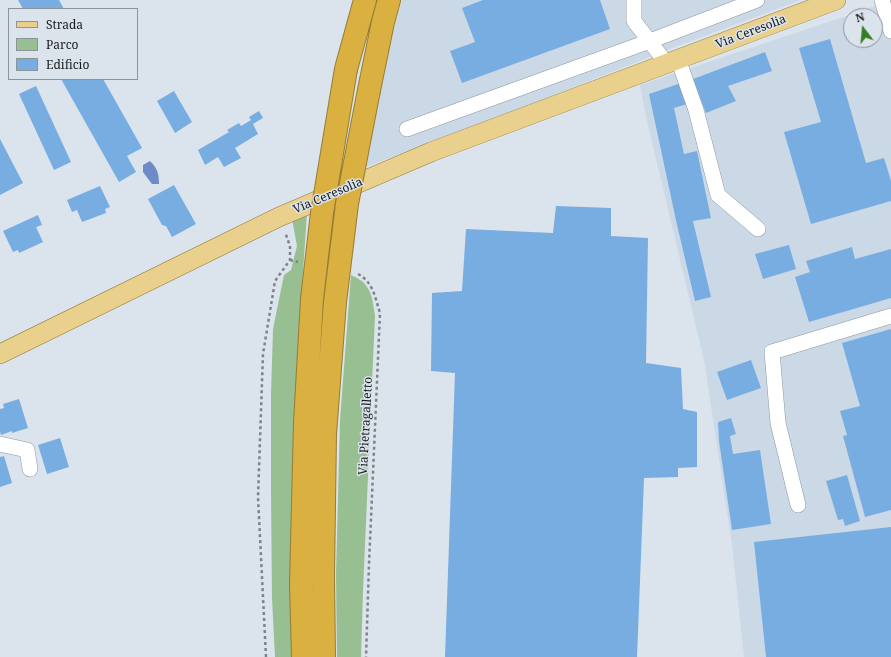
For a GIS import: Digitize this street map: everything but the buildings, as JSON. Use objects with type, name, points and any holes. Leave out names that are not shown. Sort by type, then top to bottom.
[{"type":"highway","points":[[303,657],[301,584],[305,423],[312,299],[322,213],[346,69],[365,0]]},
{"type":"highway","points":[[324,657],[323,576],[325,434],[335,302],[347,204],[383,22],[389,0]]},
{"type":"main road","name":"Via Ceresolia","points":[[0,354],[279,217],[431,152],[836,0]]},
{"type":"street","points":[[634,0],[634,20],[650,41],[672,62],[696,110],[718,195],[758,230]]},
{"type":"street","points":[[407,129],[650,41],[757,0]]},
{"type":"street","points":[[882,0],[891,31]]},
{"type":"street","points":[[798,505],[778,423],[772,352],[891,316]]},
{"type":"street","points":[[0,444],[27,450],[30,469]]},
{"type":"path","points":[[266,657],[258,497],[263,354],[275,281],[290,260],[290,246],[279,217]]},
{"type":"path","points":[[290,260],[304,263]]},
{"type":"path","name":"Via Pietragalletto","points":[[353,271],[365,278],[372,287],[380,313],[366,657]]},
{"type":"shaded area","points":[[402,0],[801,0],[675,47],[463,131],[365,167],[378,84]]},
{"type":"shaded area","points":[[891,1],[891,657],[744,657],[732,545],[704,360],[646,117],[640,85],[843,17],[843,48],[883,48],[883,8],[870,8]]},
{"type":"green space","points":[[307,213],[298,344],[296,657],[275,657],[272,598],[271,493],[273,329],[284,275],[291,270],[297,246],[292,219]]},
{"type":"green space","points":[[351,275],[362,281],[369,290],[372,297],[375,315],[361,657],[337,657],[336,574],[340,420]]},
{"type":"water","points":[[150,161],[157,171],[159,184],[152,184],[143,172],[143,165]]}]
